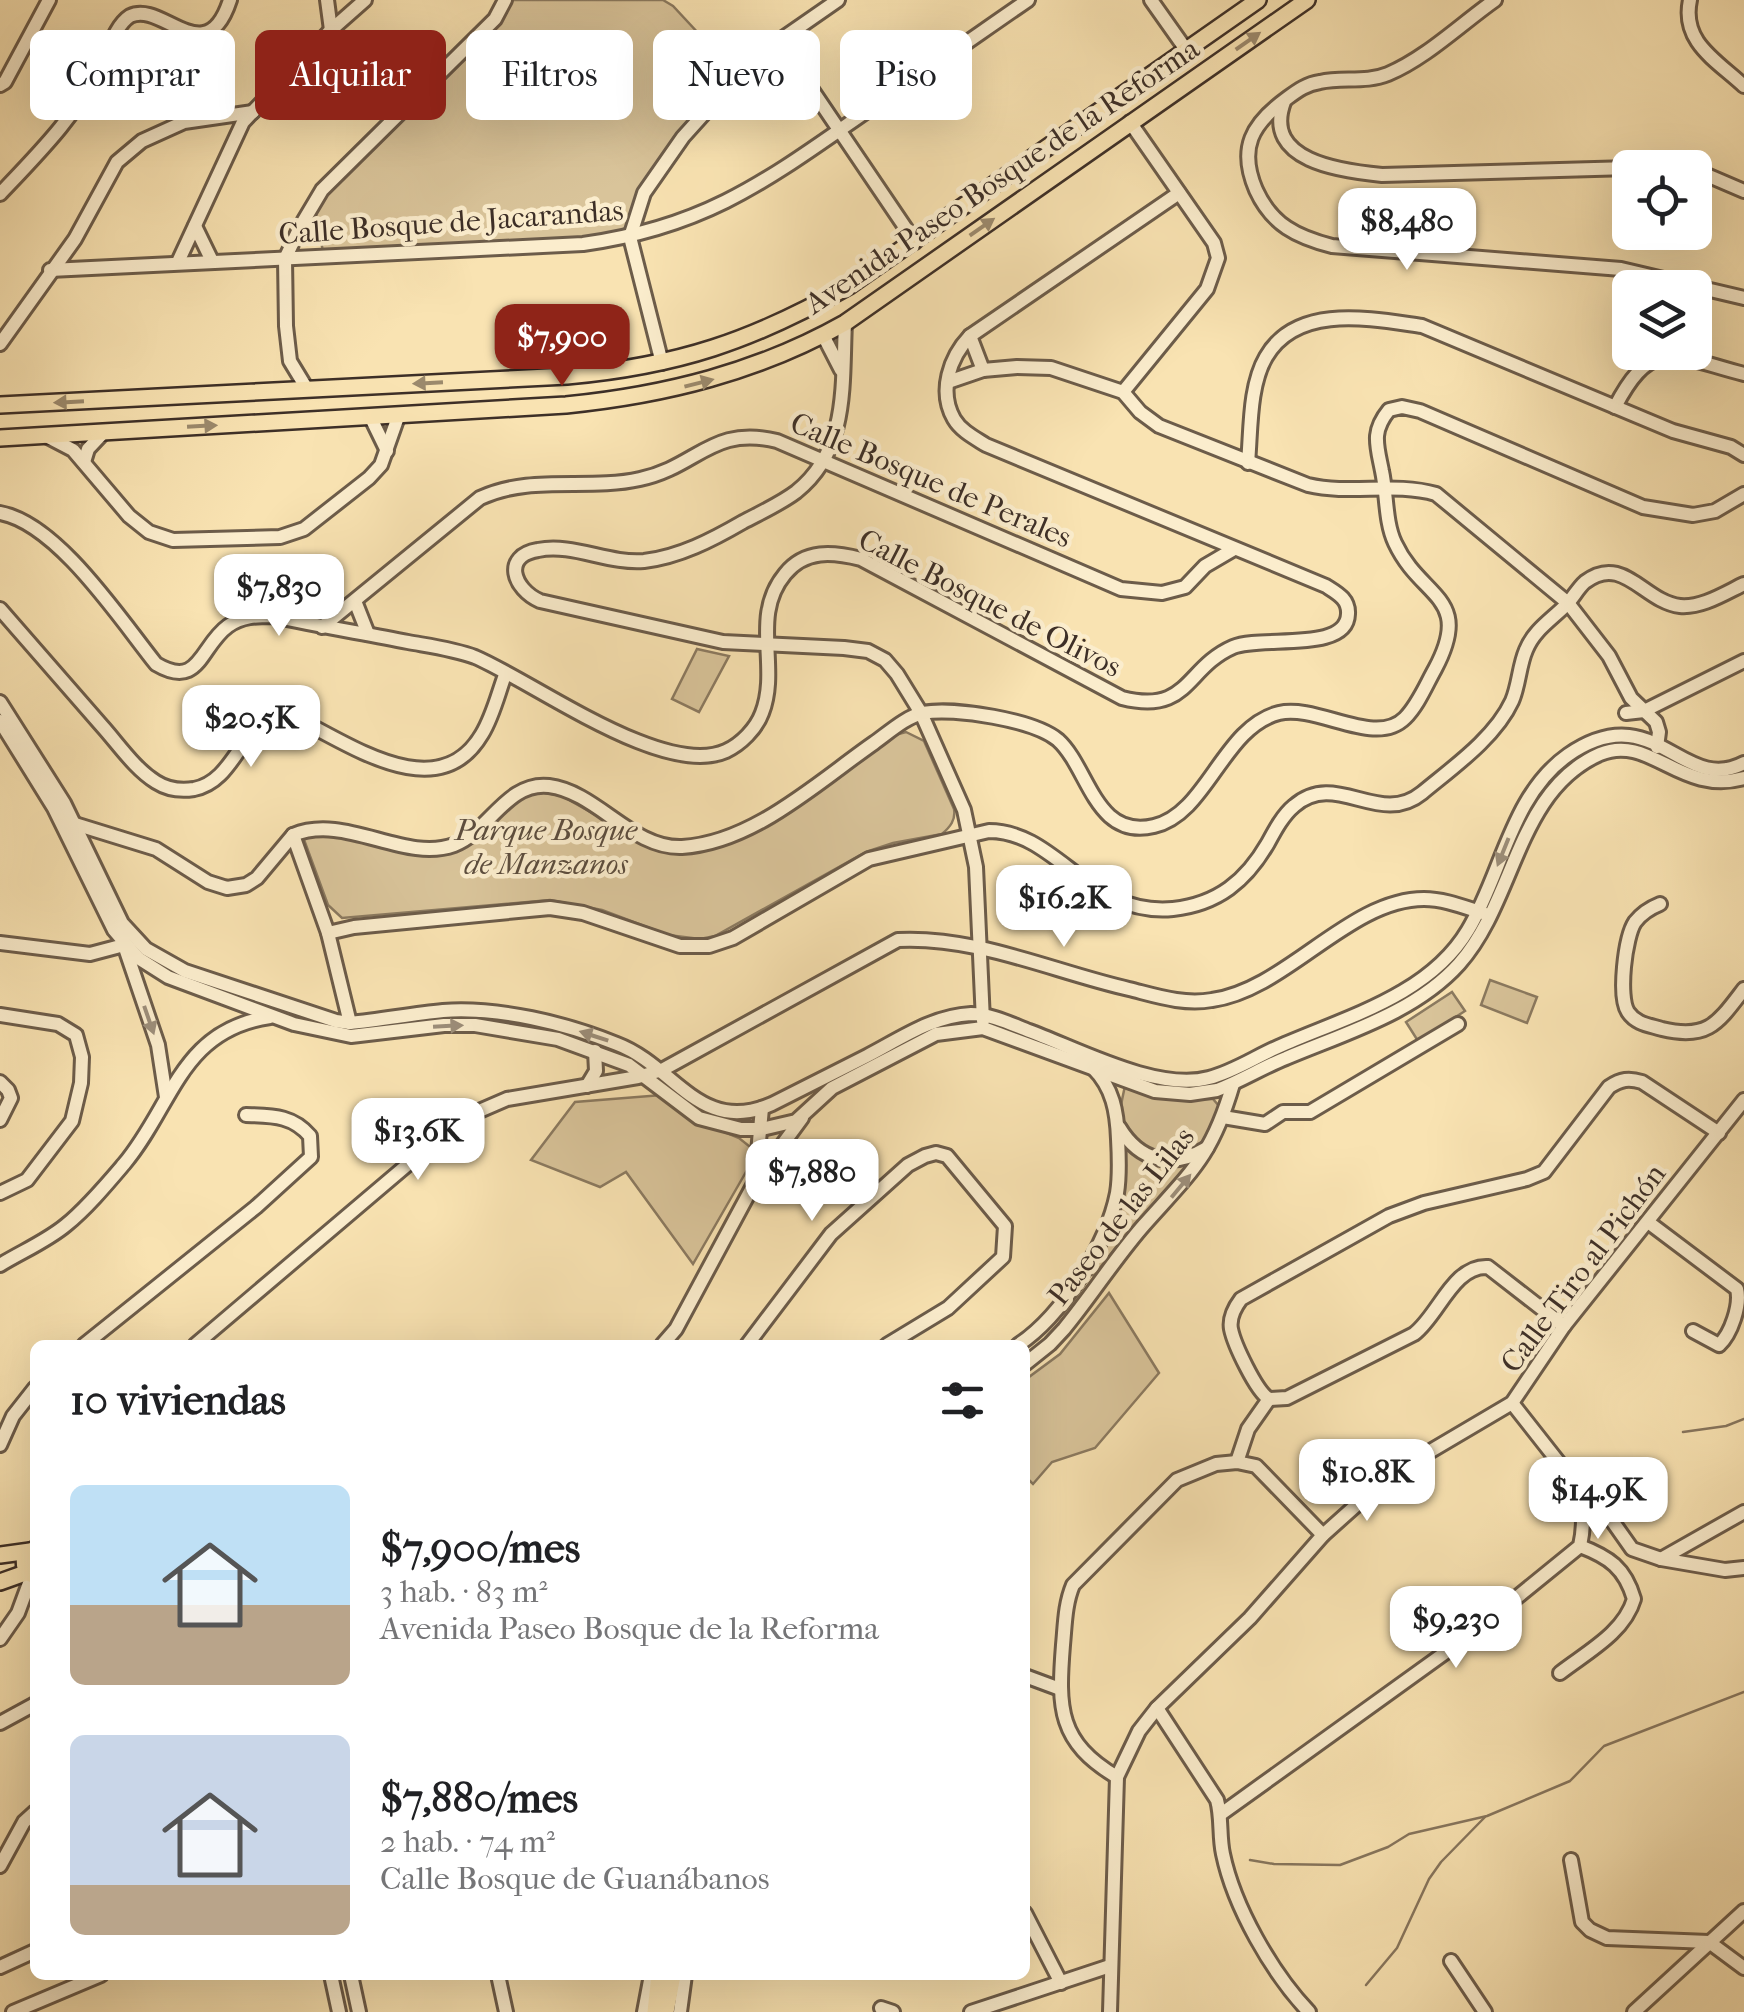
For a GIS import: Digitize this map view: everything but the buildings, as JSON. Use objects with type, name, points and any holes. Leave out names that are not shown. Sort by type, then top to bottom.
[{"type":"main road","name":"Avenida Paseo Bosque de la Reforma","points":[[1,404],[566,376],[662,363],[746,339],[796,316],[915,242],[1258,0]]},
{"type":"main road","name":"Avenida Paseo Bosque de la Reforma","points":[[0,438],[566,405],[644,396],[707,382],[845,322],[1307,0]]},
{"type":"main road","points":[[566,376],[558,390],[566,405]]},
{"type":"main road","points":[[532,377],[540,391],[534,406]]},
{"type":"main road","points":[[142,398],[135,404],[135,413],[149,429]]},
{"type":"main road","points":[[106,430],[112,416],[109,400]]},
{"type":"main road","points":[[0,1554],[30,1550]]},
{"type":"main road","points":[[0,1582],[30,1575]]},
{"type":"main road","points":[[655,2012],[658,1980]]},
{"type":"main road","points":[[666,2012],[682,1980]]},
{"type":"street","points":[[0,85],[49,0]]},
{"type":"street","points":[[0,194],[72,114],[91,86],[122,23],[134,14],[144,13],[198,33],[215,28],[230,0]]},
{"type":"street","points":[[327,0],[331,30]]},
{"type":"street","points":[[277,390],[290,361],[285,259],[322,190],[495,20],[505,0]]},
{"type":"street","points":[[795,30],[838,0]]},
{"type":"street","name":"Calle Bosque de Jacarandas","points":[[50,270],[583,244],[630,238],[696,217],[784,170],[1028,0]]},
{"type":"street","points":[[1151,0],[1187,51]]},
{"type":"street","points":[[1495,0],[1390,73],[1300,88],[1265,115],[1251,137],[1248,161],[1260,199],[1280,225],[1300,238],[1332,246],[1621,269],[1744,298]]},
{"type":"street","points":[[1690,0],[1688,29],[1695,41],[1744,86]]},
{"type":"street","points":[[331,30],[358,1]]},
{"type":"street","points":[[1285,100],[1279,123],[1288,144],[1309,158],[1345,171],[1382,175],[1612,169]]},
{"type":"street","points":[[820,104],[915,242]]},
{"type":"street","points":[[235,115],[253,112]]},
{"type":"street","points":[[178,262],[236,137],[253,112]]},
{"type":"street","points":[[0,344],[74,240],[118,162],[142,141],[184,122],[198,120]]},
{"type":"street","points":[[222,120],[236,137]]},
{"type":"street","points":[[662,363],[630,238],[644,193],[661,165],[700,120]]},
{"type":"street","points":[[1124,392],[1207,289],[1218,258],[1214,243],[1130,122]]},
{"type":"street","points":[[1251,137],[1270,132],[1273,136]]},
{"type":"street","points":[[1712,177],[1744,191]]},
{"type":"street","points":[[1179,192],[970,336],[956,350],[948,382],[984,370],[1017,366],[1052,368],[1124,392],[1140,412],[1159,426],[1248,463],[1331,490],[1416,488],[1449,502],[1568,602],[1600,644],[1631,698],[1656,722]]},
{"type":"street","points":[[195,226],[212,261]]},
{"type":"street","points":[[74,240],[83,268]]},
{"type":"street","points":[[1248,463],[1254,405],[1266,358],[1280,340],[1299,326],[1325,320],[1381,320],[1422,326],[1673,431],[1731,447],[1744,455]]},
{"type":"street","points":[[845,322],[838,428],[824,460],[794,494],[676,555],[642,561],[560,549],[525,553],[516,566],[516,581],[525,595],[540,601],[723,642],[868,651],[884,660],[921,713],[964,810],[976,866],[983,1022]]},
{"type":"street","points":[[822,335],[842,372]]},
{"type":"street","points":[[970,336],[984,370]]},
{"type":"street","points":[[1616,407],[1634,375],[1656,357],[1672,356],[1744,374]]},
{"type":"street","points":[[290,361],[307,389]]},
{"type":"street","name":"Calle Bosque de Olivos","points":[[0,512],[33,525],[52,538],[156,664],[170,672],[183,673],[196,666],[216,635],[231,623],[250,616],[273,616],[456,651],[670,754],[700,756],[724,752],[745,738],[762,715],[766,696],[766,610],[775,585],[792,566],[814,554],[836,553],[861,559],[1122,698],[1143,703],[1176,696],[1220,654],[1237,645],[1324,638],[1340,633],[1348,622],[1349,608],[1341,595],[1326,586],[986,445],[954,419],[948,382]]},
{"type":"street","points":[[75,824],[156,849],[208,882],[227,888],[240,887],[257,878],[294,835],[323,828],[420,847],[447,846],[465,839],[520,792],[541,786],[564,791],[662,844],[704,844],[755,826],[921,713],[1004,719],[1050,734],[1073,758],[1095,800],[1108,815],[1128,826],[1150,828],[1182,810],[1257,723],[1277,714],[1298,712],[1378,730],[1394,726],[1416,703],[1447,646],[1449,615],[1393,540],[1376,441],[1378,423],[1388,410],[1402,407],[1444,420],[1643,507],[1693,515],[1715,510],[1744,494]]},
{"type":"street","points":[[45,436],[60,442],[84,462],[130,516],[150,532],[172,540],[280,537],[304,530],[369,478],[380,465],[399,414]]},
{"type":"street","points":[[370,416],[386,450]]},
{"type":"street","points":[[84,462],[88,449],[106,430]]},
{"type":"street","name":"Calle Bosque de Perales","points":[[322,627],[470,506],[500,489],[526,484],[637,480],[670,470],[716,442],[733,437],[777,441],[1121,588],[1162,593],[1184,587],[1205,566],[1234,549]]},
{"type":"street","points":[[1205,566],[1206,537]]},
{"type":"street","points":[[328,933],[354,927],[550,908],[599,918],[666,943],[709,946],[732,938],[869,859],[970,834],[1006,830],[1021,836],[1102,894],[1122,903],[1146,909],[1173,909],[1207,902],[1234,888],[1255,865],[1291,808],[1308,796],[1328,792],[1379,805],[1400,806],[1418,797],[1480,743],[1512,701],[1526,650],[1536,632],[1582,584],[1598,574],[1615,572],[1629,577],[1658,598],[1684,607],[1701,604],[1744,584]]},
{"type":"street","points":[[355,600],[368,634]]},
{"type":"street","points":[[0,609],[130,757],[151,778],[172,788],[196,788],[216,778],[252,730],[278,716],[294,717],[402,768],[423,770],[443,766],[476,742],[487,725],[505,675]]},
{"type":"street","points":[[1626,712],[1644,711],[1744,661]]},
{"type":"street","points":[[1621,750],[1618,734],[1626,712],[1622,682]]},
{"type":"street","points":[[1650,756],[1658,743],[1656,722],[1672,698]]},
{"type":"street","points":[[0,702],[32,748],[75,824],[122,924],[169,970],[350,1023],[443,1011],[562,1026],[636,1052],[690,1096],[714,1109],[734,1112],[767,1106],[931,1022],[983,1022],[1123,1073],[1155,1091],[1202,1093],[1233,1084],[1373,1022],[1458,965],[1493,915],[1530,826],[1552,791],[1576,766],[1605,752],[1621,750],[1650,756],[1700,780],[1744,778]]},
{"type":"street","points":[[0,721],[54,808],[124,945],[158,1045],[166,1097]]},
{"type":"street","points":[[666,1340],[754,1182],[803,1116],[827,1091],[936,1034],[983,1022],[1091,1066],[1123,1073],[1179,1081],[1221,1074],[1388,1000],[1449,956],[1478,911],[1517,820],[1541,782],[1568,755],[1618,734],[1658,743],[1679,758],[1703,767],[1729,768],[1744,763]]},
{"type":"street","points":[[294,835],[328,933],[350,1023]]},
{"type":"street","points":[[201,1340],[470,1115],[507,1099],[662,1070],[898,940],[922,938],[979,948],[1187,1003],[1238,994],[1362,918],[1403,902],[1442,900],[1493,915]]},
{"type":"street","points":[[1660,904],[1648,909],[1630,931],[1623,988],[1623,1003],[1629,1014],[1640,1023],[1695,1033],[1721,1019],[1744,989]]},
{"type":"street","points":[[0,944],[90,954],[124,945],[169,970],[274,1017],[352,1036],[444,1025],[558,1039],[619,1060],[645,1076],[681,1108],[730,1128],[762,1129],[803,1116]]},
{"type":"street","points":[[0,1015],[58,1024],[76,1035],[82,1058],[81,1084],[72,1121],[28,1180],[0,1193]]},
{"type":"street","points":[[0,1265],[66,1226],[149,1133],[183,1068],[208,1044],[236,1028],[274,1017]]},
{"type":"street","points":[[1223,1117],[1266,1124],[1282,1112],[1310,1112],[1458,1024]]},
{"type":"street","points":[[586,1086],[596,1071],[596,1051]]},
{"type":"street","name":"Paseo de las Lilas","points":[[1091,1066],[1108,1088],[1116,1118]]},
{"type":"street","name":"Paseo de las Lilas","points":[[1024,1340],[1065,1299],[1102,1234],[1118,1190],[1116,1118],[1123,1073]]},
{"type":"street","points":[[1269,1400],[1259,1391],[1231,1330],[1232,1316],[1241,1298],[1389,1216],[1544,1172],[1609,1087],[1619,1080],[1631,1078],[1642,1082],[1720,1132]]},
{"type":"street","points":[[0,1082],[11,1098],[0,1120]]},
{"type":"street","name":"Paseo de las Lilas","points":[[1030,1360],[1057,1337],[1144,1225],[1180,1190],[1212,1146],[1233,1084]]},
{"type":"street","name":"Calle Tiro al Pichón","points":[[1110,2012],[1117,1777],[1139,1730],[1250,1618],[1324,1535],[1402,1465],[1512,1403],[1564,1326],[1744,1100]]},
{"type":"street","points":[[767,1106],[781,1125],[776,1154]]},
{"type":"street","points":[[754,1182],[767,1106]]},
{"type":"street","points":[[90,1340],[256,1206],[310,1157],[310,1136],[299,1124],[287,1118],[246,1115]]},
{"type":"street","points":[[1116,1118],[1134,1148],[1158,1160],[1183,1159],[1212,1146]]},
{"type":"street","points":[[751,1340],[831,1234],[908,1166],[936,1153],[947,1156],[1005,1226],[1003,1256],[948,1308],[895,1340]]},
{"type":"street","points":[[1648,1222],[1737,1289],[1739,1300],[1724,1340],[1718,1345],[1693,1332]]},
{"type":"street","points":[[1236,1462],[1253,1420],[1269,1400],[1288,1398],[1414,1334],[1426,1325],[1465,1272],[1476,1266],[1488,1267],[1564,1326]]},
{"type":"street","points":[[0,1445],[30,1395]]},
{"type":"street","points":[[1221,1814],[1478,1629],[1580,1546],[1584,1504],[1571,1478],[1512,1403]]},
{"type":"street","points":[[1117,1777],[1092,1762],[1062,1720],[1060,1688],[1067,1599],[1073,1584],[1177,1480],[1206,1466],[1236,1462],[1256,1466],[1324,1535]]},
{"type":"street","points":[[1571,1478],[1596,1498],[1632,1549],[1725,1570],[1744,1568]]},
{"type":"street","points":[[1661,1558],[1744,1512]]},
{"type":"street","points":[[1560,1672],[1620,1626],[1634,1599],[1621,1568],[1604,1555],[1580,1546]]},
{"type":"street","points":[[0,1638],[18,1612],[30,1578]]},
{"type":"street","points":[[1030,1678],[1060,1688]]},
{"type":"street","points":[[0,1723],[30,1707]]},
{"type":"street","points":[[1157,1708],[1218,1800],[1222,1851],[1232,1888],[1277,1973],[1309,2012]]},
{"type":"street","points":[[0,1866],[30,1817]]},
{"type":"street","points":[[1571,1860],[1582,1922],[1590,1930],[1608,1938],[1710,1942],[1744,1968]]},
{"type":"street","points":[[1634,2012],[1744,1911]]},
{"type":"street","points":[[1030,1923],[1061,1983]]},
{"type":"street","points":[[0,1967],[30,1953]]},
{"type":"street","points":[[1451,1961],[1485,2012]]},
{"type":"street","points":[[971,2012],[1110,1966]]},
{"type":"street","points":[[13,2012],[90,1980]]},
{"type":"street","points":[[333,1980],[338,2006]]},
{"type":"street","points":[[352,1980],[357,2006]]},
{"type":"street","points":[[499,1980],[506,2012]]},
{"type":"street","points":[[644,2012],[650,1980]]},
{"type":"street","points":[[680,2012],[684,1980]]},
{"type":"street","points":[[338,2006],[347,1994],[357,2006]]},
{"type":"green space","points":[[504,0],[663,0],[695,30],[653,30],[653,120],[701,120],[659,169],[630,237],[324,257],[314,204],[397,120],[446,120],[446,70],[466,49],[466,120],[633,120],[633,30],[485,30],[495,20]]},
{"type":"green space","points":[[697,649],[729,656],[699,712],[672,699]]},
{"type":"green space","name":"Parque Bosque de Manzanos","points":[[906,732],[924,741],[954,809],[950,826],[942,834],[866,852],[715,936],[700,939],[668,935],[602,910],[550,900],[342,918],[328,905],[303,837],[323,834],[419,852],[468,844],[523,796],[541,792],[562,796],[652,847],[705,849],[757,831],[895,735]]},
{"type":"green space","points":[[1490,980],[1537,997],[1527,1023],[1481,1005]]},
{"type":"green space","points":[[1452,992],[1465,1011],[1418,1041],[1406,1022]]},
{"type":"green space","points":[[1125,1085],[1178,1099],[1213,1099],[1219,1106],[1208,1140],[1170,1153],[1143,1145],[1124,1125],[1121,1106]]},
{"type":"green space","points":[[662,1095],[688,1117],[739,1138],[754,1150],[754,1158],[693,1264],[626,1172],[600,1187],[531,1160],[575,1102]]},
{"type":"green space","points":[[1124,1147],[1150,1162],[1190,1162],[1094,1276],[1088,1272],[1107,1236]]},
{"type":"green space","points":[[1109,1293],[1159,1373],[1095,1448],[1052,1462],[1033,1484],[1030,1376],[1060,1354]]},
{"type":"waterway","points":[[1683,1432],[1726,1426],[1744,1419]]},
{"type":"waterway","points":[[1250,1860],[1340,1865],[1388,1847],[1409,1834],[1487,1816],[1570,1781],[1604,1746],[1744,1692]]},
{"type":"waterway","points":[[1366,1985],[1397,1948],[1441,1862],[1485,1817]]}]
